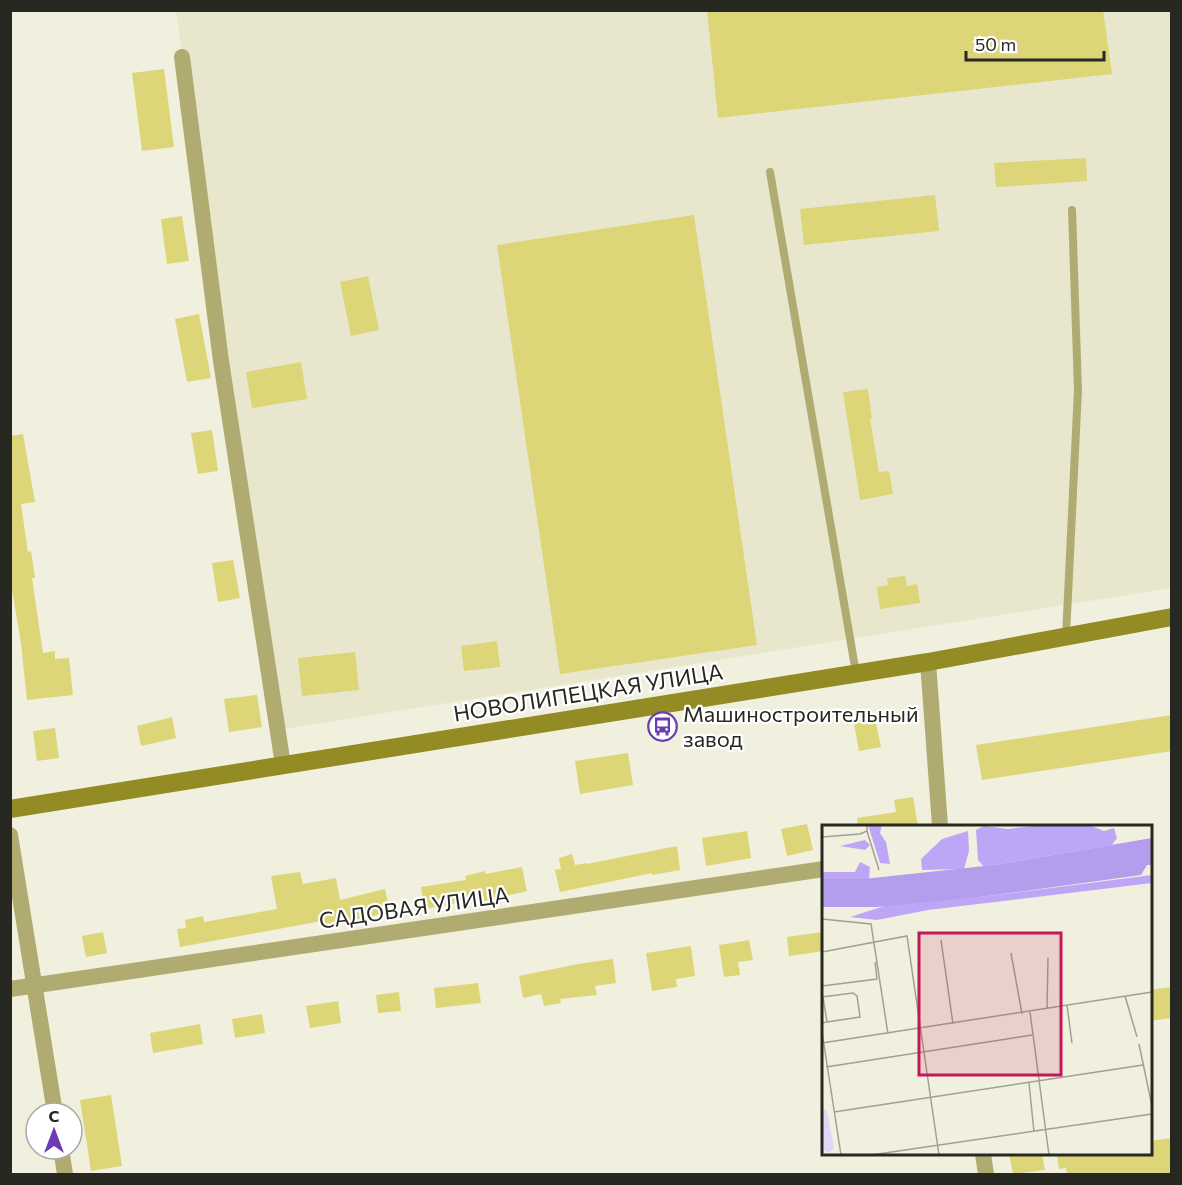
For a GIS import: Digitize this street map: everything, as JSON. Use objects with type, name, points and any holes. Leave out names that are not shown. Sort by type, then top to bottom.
[{"type":"street","points":[[182,57],[221,361],[283,765]]},
{"type":"street","name":"НОВОЛИПЕЦКАЯ УЛИЦА","points":[[10,810],[928,662],[1172,617]]},
{"type":"street","points":[[928,662],[940,825]]},
{"type":"street","points":[[10,835],[53,1101]]},
{"type":"street","name":"САДОВАЯ УЛИЦА","points":[[10,989],[822,869]]},
{"type":"street","points":[[983,1155],[986,1174]]},
{"type":"lane","points":[[770,172],[856,673]]},
{"type":"lane","points":[[1066,636],[1078,390],[1072,210]]},
{"type":"shaded area","points":[[176,11],[1171,11],[1171,588],[278,730]]},
{"type":"building","points":[[707,10],[1103,10],[1112,74],[718,118]]},
{"type":"building","points":[[164,69],[174,147],[142,151],[132,73]]},
{"type":"building","points":[[1086,158],[1087,181],[996,187],[994,163]]},
{"type":"building","points":[[935,195],[939,231],[804,245],[800,209]]},
{"type":"building","points":[[694,215],[757,645],[560,674],[497,245]]},
{"type":"building","points":[[182,216],[189,261],[167,264],[161,219]]},
{"type":"building","points":[[368,276],[379,330],[351,336],[340,282]]},
{"type":"building","points":[[199,314],[211,378],[187,382],[175,319]]},
{"type":"building","points":[[301,362],[307,399],[252,408],[246,372]]},
{"type":"building","points":[[868,389],[872,419],[870,419],[879,472],[889,471],[893,494],[860,500],[843,392]]},
{"type":"building","points":[[212,430],[218,471],[198,474],[191,433]]},
{"type":"building","points":[[23,434],[35,502],[21,504],[28,552],[31,551],[35,578],[32,578],[43,653],[55,651],[55,659],[69,658],[73,695],[27,700],[21,643],[10,578],[10,436]]},
{"type":"building","points":[[233,560],[240,598],[218,602],[212,563]]},
{"type":"building","points":[[905,576],[907,586],[917,584],[920,603],[880,609],[877,587],[888,585],[887,578]]},
{"type":"building","points":[[497,641],[500,667],[464,671],[461,646]]},
{"type":"building","points":[[355,652],[359,690],[302,696],[298,658]]},
{"type":"building","points":[[257,695],[262,727],[229,732],[224,699]]},
{"type":"building","points":[[1172,715],[1172,751],[982,780],[976,745]]},
{"type":"building","points":[[172,717],[176,738],[141,746],[137,726]]},
{"type":"building","points":[[875,719],[881,747],[859,751],[854,724]]},
{"type":"building","points":[[55,728],[59,758],[37,761],[33,731]]},
{"type":"building","points":[[628,753],[633,785],[580,794],[575,761]]},
{"type":"building","points":[[913,797],[918,825],[858,825],[857,818],[896,812],[894,800]]},
{"type":"building","points":[[807,824],[813,850],[787,856],[781,829]]},
{"type":"building","points":[[747,831],[751,858],[706,866],[702,838]]},
{"type":"building","points":[[677,846],[680,870],[652,875],[652,873],[560,892],[555,870],[561,869],[559,858],[572,854],[575,865],[587,864]]},
{"type":"building","points":[[522,867],[527,891],[471,904],[470,901],[424,909],[421,887],[466,880],[465,876],[485,871],[485,874]]},
{"type":"building","points":[[300,872],[303,884],[336,878],[340,900],[385,889],[390,912],[322,927],[322,921],[180,947],[177,929],[186,928],[185,920],[203,916],[204,922],[277,909],[271,876]]},
{"type":"building","points":[[103,932],[107,953],[86,957],[82,936]]},
{"type":"building","points":[[822,932],[822,951],[789,956],[787,937]]},
{"type":"building","points":[[749,940],[753,960],[738,962],[740,975],[724,977],[719,945]]},
{"type":"building","points":[[691,946],[695,976],[676,979],[677,987],[652,991],[646,953]]},
{"type":"building","points":[[613,959],[616,983],[595,986],[597,995],[560,999],[561,1003],[544,1006],[541,994],[523,998],[519,976]]},
{"type":"building","points":[[478,983],[481,1003],[436,1008],[434,988]]},
{"type":"building","points":[[1172,987],[1172,1018],[1152,1021],[1152,990]]},
{"type":"building","points":[[399,992],[401,1011],[378,1013],[376,995]]},
{"type":"building","points":[[338,1001],[341,1023],[310,1028],[306,1006]]},
{"type":"building","points":[[262,1014],[265,1033],[235,1038],[232,1019]]},
{"type":"building","points":[[200,1024],[203,1044],[153,1053],[150,1033]]},
{"type":"building","points":[[111,1095],[122,1166],[91,1171],[84,1126],[84,1101],[80,1100]]},
{"type":"building","points":[[1172,1138],[1172,1174],[1067,1174],[1066,1168],[1059,1169],[1057,1155],[1152,1155],[1152,1141]]},
{"type":"building","points":[[1009,1155],[1042,1155],[1045,1170],[1013,1174]]},
{"type":"place","name":"Машиностроительный завод","points":[[662,726]]}]
